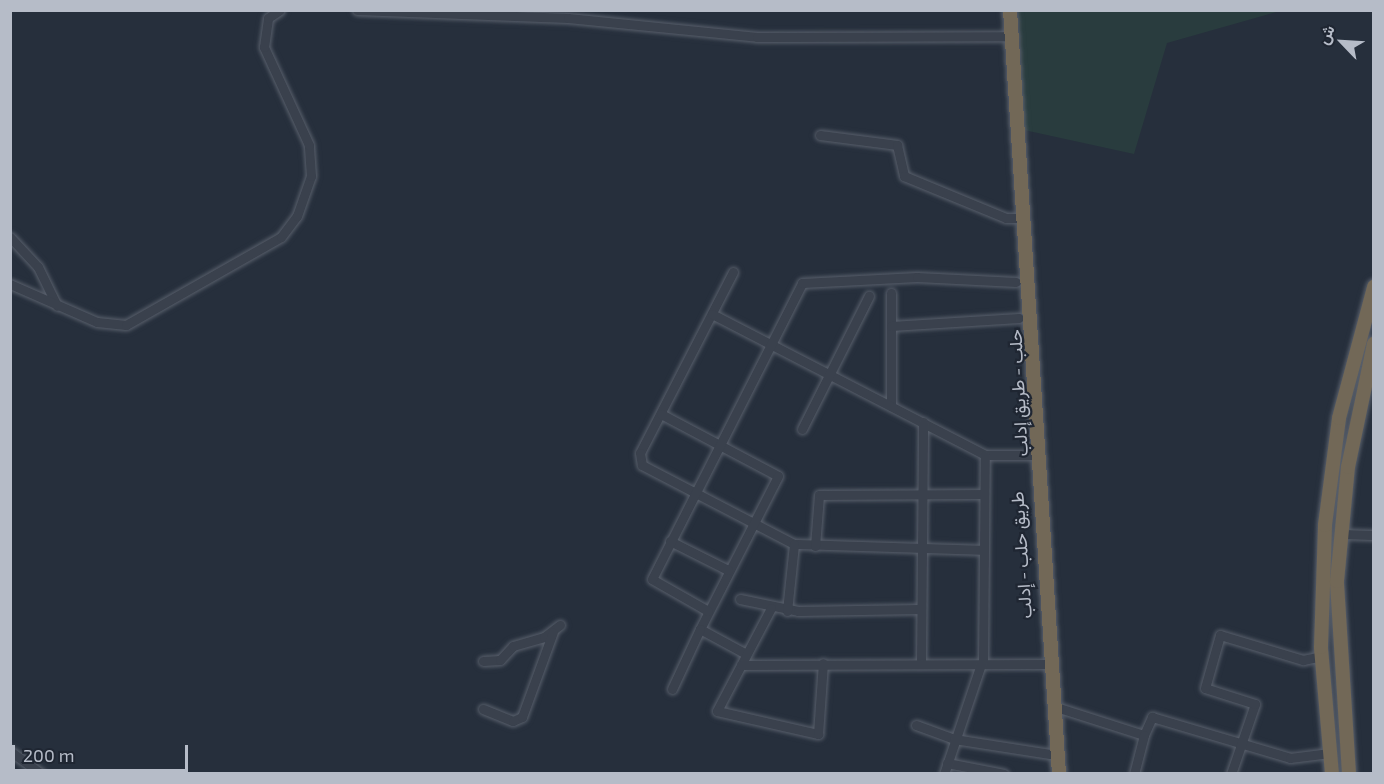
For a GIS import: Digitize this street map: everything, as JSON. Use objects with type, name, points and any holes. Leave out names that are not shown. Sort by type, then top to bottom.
[{"type":"highway","name":"طريق حلب - إدلب","points":[[1003,10],[1008,36],[1036,455],[1051,774]]},
{"type":"highway","points":[[1008,36],[1010,10]]},
{"type":"highway","points":[[1332,774],[1322,656],[1332,465],[1374,288]]},
{"type":"highway","points":[[1349,774],[1337,645],[1340,534],[1355,417],[1374,344]]},
{"type":"highway","name":"حلب - طريق إدلب","points":[[1036,455],[1056,707],[1059,774]]},
{"type":"street","points":[[10,284],[58,308],[97,322],[126,325],[281,237],[297,216],[311,176],[309,145],[264,47],[268,18],[280,10]]},
{"type":"street","points":[[357,10],[568,18],[757,37],[1008,36]]},
{"type":"street","points":[[819,135],[897,145],[904,176],[1020,218]]},
{"type":"street","points":[[10,237],[38,267],[58,308]]},
{"type":"street","points":[[733,272],[639,460],[694,494],[794,544],[983,550]]},
{"type":"street","points":[[708,610],[652,579],[797,289],[809,280],[1016,282]]},
{"type":"street","points":[[891,293],[891,406]]},
{"type":"street","points":[[802,429],[869,296]]},
{"type":"street","points":[[712,314],[771,342],[985,455],[1036,455]]},
{"type":"street","points":[[891,326],[1019,318]]},
{"type":"street","points":[[661,414],[778,476],[708,610],[672,689]]},
{"type":"street","points":[[921,664],[923,422]]},
{"type":"street","points":[[944,774],[954,738],[982,664],[985,455]]},
{"type":"street","points":[[815,546],[819,495],[983,494]]},
{"type":"street","points":[[1340,534],[1374,535]]},
{"type":"street","points":[[670,541],[728,570]]},
{"type":"street","points":[[787,610],[794,544]]},
{"type":"street","points":[[740,599],[787,610],[921,609]]},
{"type":"street","points":[[771,608],[717,711],[818,734],[823,663]]},
{"type":"street","points":[[483,661],[500,660],[513,646],[557,629],[522,717],[513,721],[483,709]]},
{"type":"street","points":[[700,629],[746,654]]},
{"type":"street","points":[[1231,774],[1255,704],[1205,687],[1220,635],[1303,660],[1322,656]]},
{"type":"street","points":[[741,665],[1046,664]]},
{"type":"street","points":[[1056,707],[1144,735]]},
{"type":"street","points":[[1134,774],[1144,735],[1152,717],[1290,758],[1330,753]]},
{"type":"street","points":[[916,725],[954,738],[1050,754]]},
{"type":"street","points":[[10,751],[42,774]]},
{"type":"street","points":[[947,763],[1004,774]]},
{"type":"shaded area","points":[[1018,11],[1280,11],[1167,43],[1134,154],[1024,130]]}]
